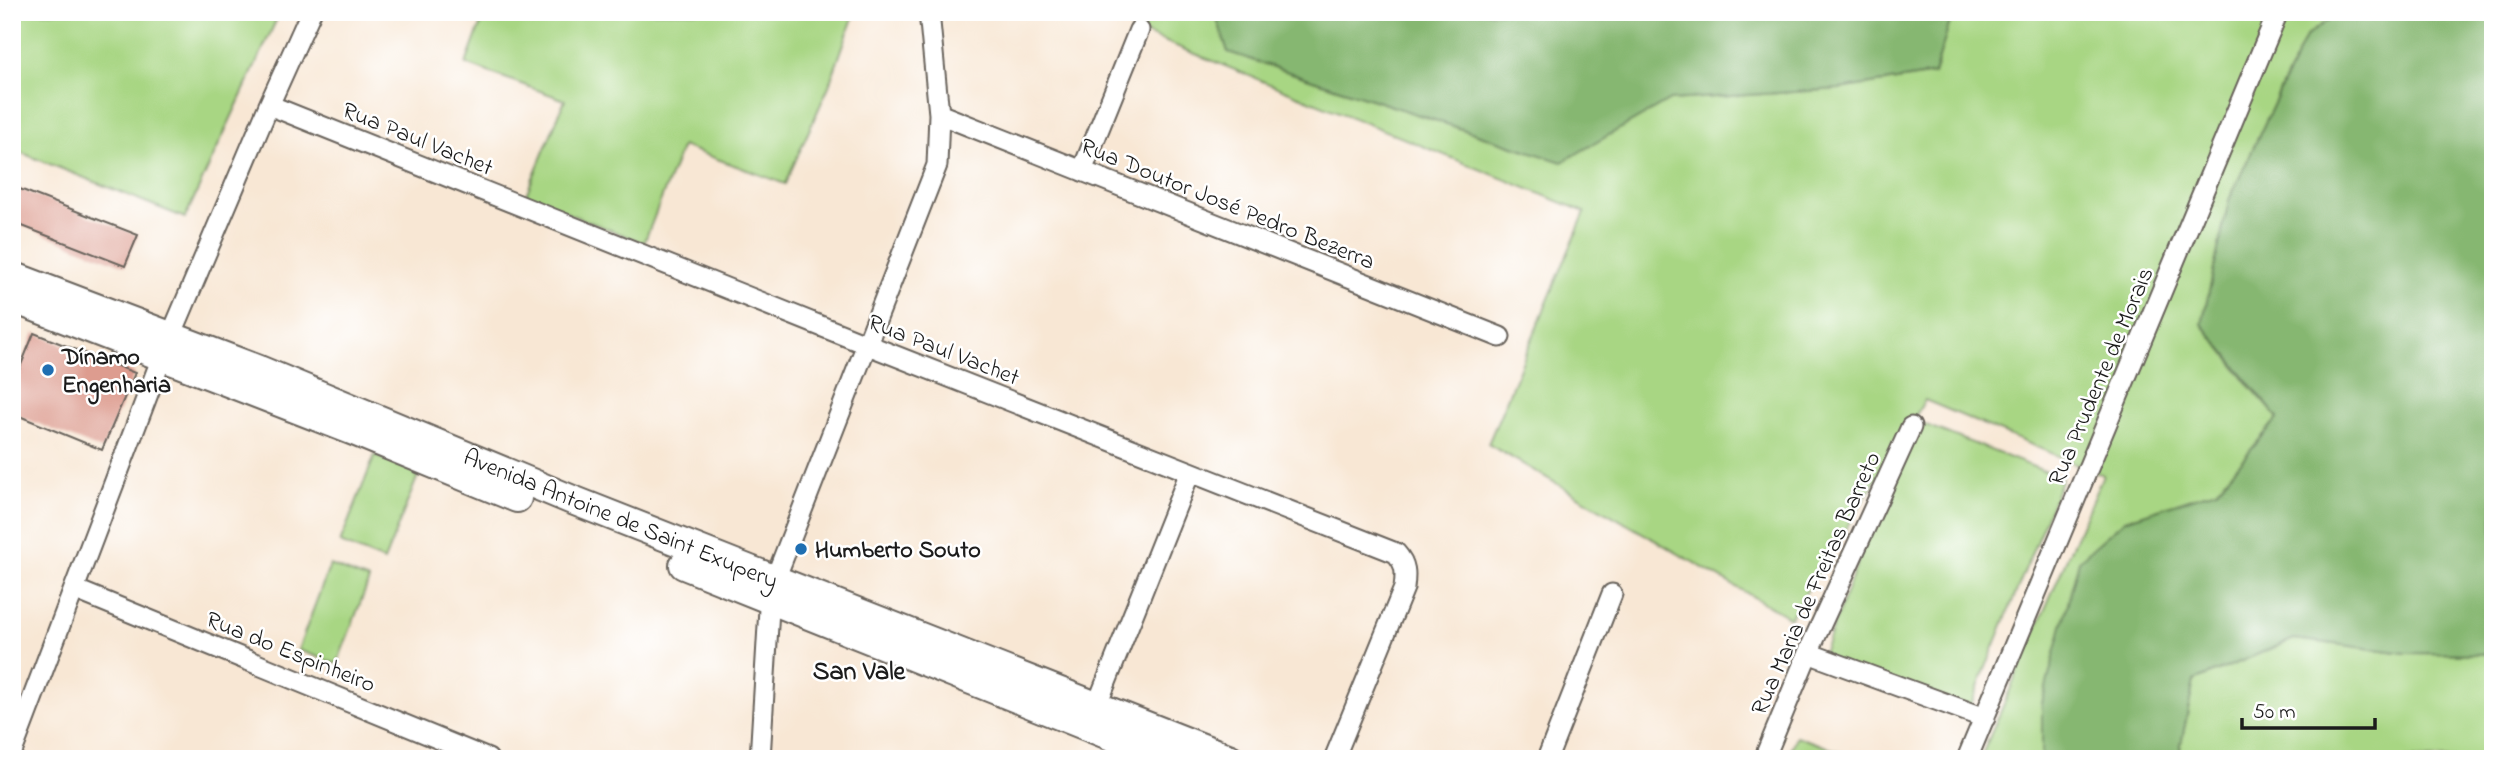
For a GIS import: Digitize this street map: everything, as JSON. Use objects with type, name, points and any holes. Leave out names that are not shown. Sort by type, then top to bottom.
[{"type":"street","points":[[12,752],[166,347],[311,12]]},
{"type":"street","points":[[760,759],[771,590],[937,165],[939,114],[929,12]]},
{"type":"street","name":"Rua Prudente de Morais","points":[[1967,759],[2278,12]]},
{"type":"street","points":[[1082,171],[1139,30]]},
{"type":"street","name":"Rua Paul Vachet","points":[[269,105],[1396,553],[1403,561],[1406,574],[1404,588],[1334,759]]},
{"type":"street","name":"Rua Doutor José Pedro Bezerra","points":[[939,114],[1500,337]]},
{"type":"street","name":"Avenida Antoine de Saint Exupery","points":[[12,276],[166,347],[771,590],[1169,759]]},
{"type":"street","name":"Avenida Antoine de Saint Exupery","points":[[12,298],[166,347]]},
{"type":"street","name":"Rua Maria de Freitas Barreto","points":[[1764,759],[1808,653],[1912,427]]},
{"type":"street","points":[[1097,705],[1190,472]]},
{"type":"street","name":"Rua do Espinheiro","points":[[74,589],[488,759]]},
{"type":"street","name":"Avenida Antoine de Saint Exupery","points":[[771,590],[1097,705],[1230,759]]},
{"type":"street","points":[[1547,759],[1612,594]]},
{"type":"street","points":[[1808,653],[1984,718]]},
{"type":"path","points":[[12,43],[17,29]]},
{"type":"green space","points":[[12,12],[280,12],[185,218],[12,149]]},
{"type":"green space","points":[[485,12],[855,12],[829,86],[785,184],[682,146],[644,243],[525,197],[565,100],[466,64]]},
{"type":"green space","points":[[1092,12],[1215,12],[1228,52],[1562,162],[1670,100],[1840,89],[1934,74],[1953,12],[2339,12],[2305,37],[2229,200],[2202,324],[2278,418],[2217,490],[2125,520],[2042,703],[2042,759],[1980,759],[2103,475],[1925,400],[1913,420],[2062,478],[1968,712],[1821,658],[1912,422],[1790,618],[1488,444],[1585,212]]},
{"type":"green space","points":[[1215,12],[1953,12],[1934,74],[1840,89],[1670,100],[1562,162],[1228,52]]},
{"type":"green space","points":[[2339,12],[2493,12],[2493,654],[2406,653],[2294,639],[2194,681],[2178,759],[2042,759],[2042,703],[2079,560],[2125,520],[2217,490],[2278,418],[2202,324],[2229,200],[2305,37]]},
{"type":"green space","points":[[375,455],[419,473],[384,561],[340,543]]},
{"type":"green space","points":[[330,565],[369,580],[337,664],[298,650]]},
{"type":"green space","points":[[2294,639],[2405,653],[2493,654],[2493,759],[2178,759],[2194,681]]},
{"type":"green space","points":[[1796,736],[1860,759],[1787,759]]},
{"type":"building","points":[[12,186],[138,235],[125,266],[12,222]]},
{"type":"building","points":[[34,333],[135,373],[102,450],[12,413],[12,387]]},
{"type":"place","name":"Dínamo Engenharia","points":[[48,370]]},
{"type":"place","name":"Humberto Souto","points":[[801,549]]},
{"type":"district","name":"San Vale","points":[[859,670]]}]
